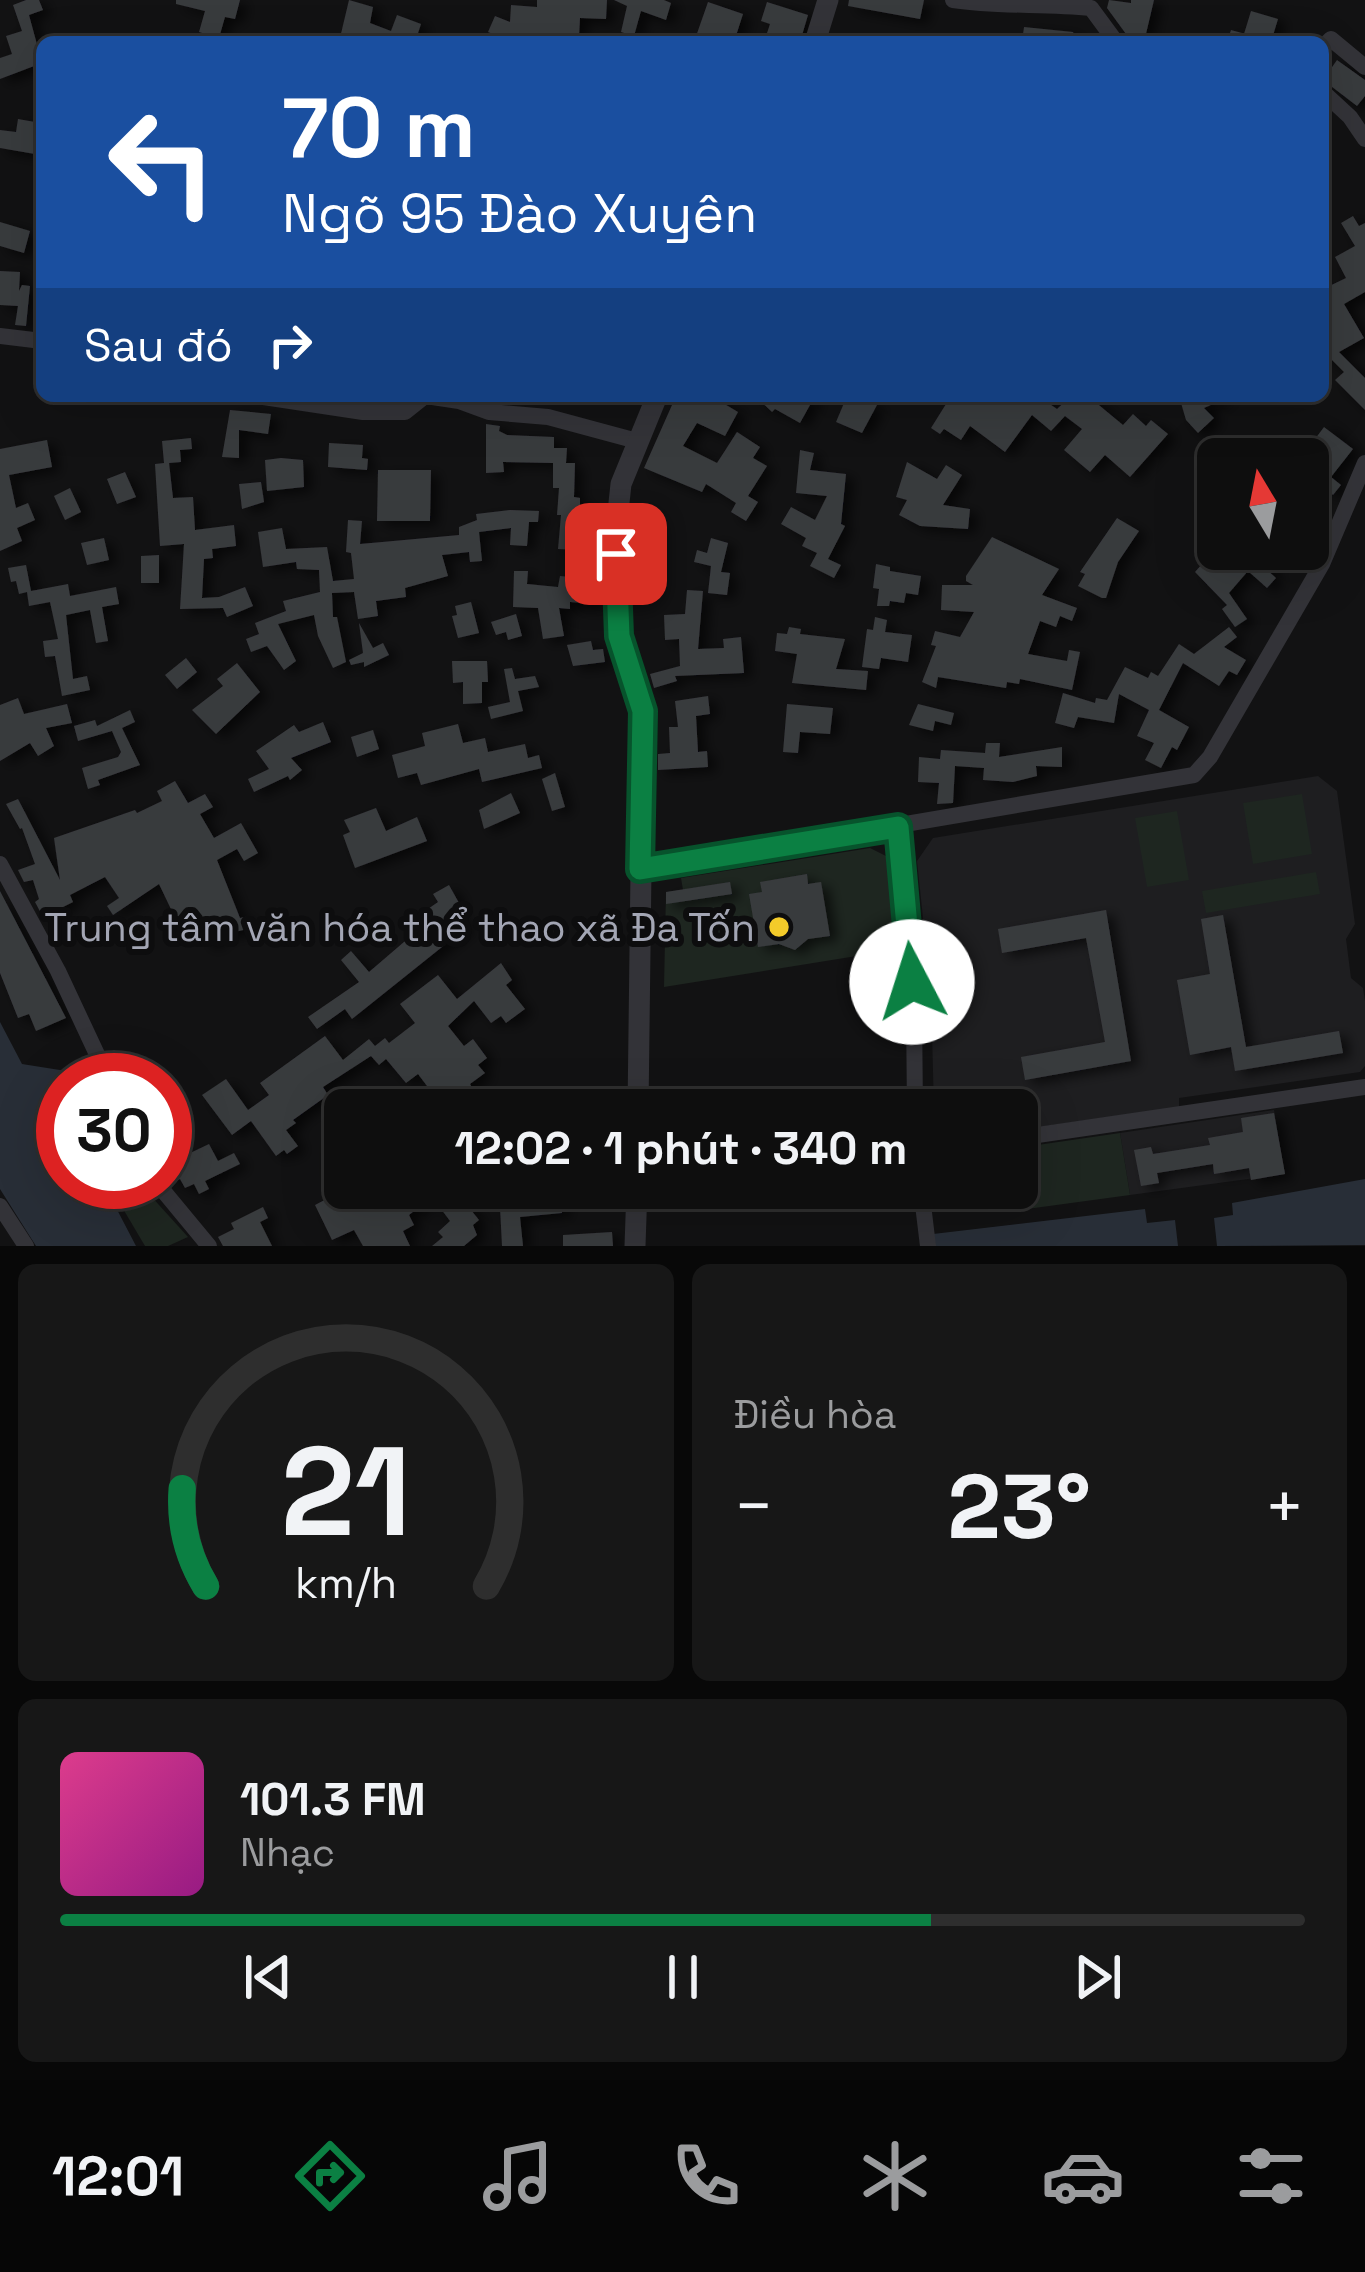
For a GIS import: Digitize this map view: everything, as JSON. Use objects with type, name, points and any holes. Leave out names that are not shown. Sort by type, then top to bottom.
[{"type":"street","points":[[817,36],[827,0]]},
{"type":"street","points":[[953,0],[1090,8],[1111,36]]},
{"type":"street","points":[[1329,44],[1365,67]]},
{"type":"street","points":[[1329,98],[1365,140]]},
{"type":"street","points":[[0,335],[36,340]]},
{"type":"street","points":[[297,402],[363,412],[405,412],[418,402]]},
{"type":"street","points":[[462,402],[489,412],[548,417],[637,441]]},
{"type":"street","points":[[638,1089],[643,711],[619,636],[618,494],[654,402]]},
{"type":"street","points":[[640,869],[1194,775],[1210,757],[1316,575],[1365,463]]},
{"type":"street","points":[[898,827],[914,1008],[916,1089]]},
{"type":"street","points":[[0,864],[96,1053]]},
{"type":"street","points":[[1038,1135],[1365,1087]]},
{"type":"street","points":[[0,1206],[26,1246]]},
{"type":"street","points":[[178,1209],[209,1246]]},
{"type":"street","points":[[635,1246],[636,1209]]},
{"type":"street","points":[[923,1209],[928,1246]]},
{"type":"shaded area","points":[[1318,776],[1337,791],[1355,924],[1346,939],[1351,978],[1363,988],[1365,1001],[1365,1066],[1360,1072],[1179,1098],[1179,1107],[1038,1127],[1038,1089],[933,1089],[931,994],[917,861],[933,838]]},
{"type":"shaded area","points":[[1302,794],[1312,854],[1253,864],[1243,803]]},
{"type":"shaded area","points":[[1177,811],[1189,880],[1147,887],[1135,818]]},
{"type":"shaded area","name":"Trung tâm văn hóa thể thao xã Đa Tốn","points":[[870,848],[888,857],[894,950],[664,987],[666,892],[683,890],[681,878]]},
{"type":"shaded area","points":[[1316,872],[1320,894],[1206,913],[1202,891]]},
{"type":"shaded area","points":[[0,1022],[22,1064],[36,1066],[36,1209],[117,1209],[136,1246],[36,1246],[0,1189]]},
{"type":"shaded area","points":[[1274,1110],[1285,1174],[1130,1195],[1120,1133]]},
{"type":"shaded area","points":[[1120,1133],[1130,1195],[1038,1207],[1038,1145]]},
{"type":"shaded area","points":[[1365,1179],[1365,1245],[1217,1246],[1214,1218],[1233,1215],[1232,1203]]},
{"type":"shaded area","points":[[123,1209],[163,1209],[188,1237],[168,1246],[145,1246]]},
{"type":"shaded area","points":[[1145,1209],[1147,1223],[1175,1220],[1178,1246],[935,1246],[933,1234]]},
{"type":"building","points":[[39,0],[43,10],[29,15],[36,65],[0,79],[0,58],[12,54],[6,36],[22,31],[13,5]]},
{"type":"building","points":[[176,0],[240,0],[235,19],[225,17],[220,36],[199,32],[205,11],[176,4]]},
{"type":"building","points":[[349,0],[373,7],[370,23],[391,31],[397,15],[421,24],[417,36],[340,36]]},
{"type":"building","points":[[537,0],[607,0],[606,19],[580,18],[579,36],[488,32],[495,16],[510,22],[511,5],[537,7]]},
{"type":"building","points":[[614,0],[671,3],[666,20],[641,11],[634,36],[621,32],[627,6]]},
{"type":"building","points":[[849,0],[924,0],[920,19],[848,6]]},
{"type":"building","points":[[1109,0],[1154,0],[1145,36],[1126,34],[1107,8]]},
{"type":"building","points":[[708,2],[743,14],[736,36],[696,36]]},
{"type":"building","points":[[767,2],[808,15],[802,36],[766,36],[770,24],[761,21]]},
{"type":"building","points":[[1251,11],[1278,19],[1273,36],[1229,36],[1231,30],[1244,34]]},
{"type":"building","points":[[1024,27],[1073,32],[1075,36],[1023,36]]},
{"type":"building","points":[[1337,60],[1365,80],[1365,96],[1357,106],[1329,85],[1329,71]]},
{"type":"building","points":[[18,119],[35,122],[35,154],[0,148],[0,130],[16,132]]},
{"type":"building","points":[[1353,216],[1359,226],[1365,223],[1365,292],[1344,304],[1364,338],[1339,352],[1365,378],[1365,410],[1335,380],[1344,372],[1329,359],[1329,286],[1346,278],[1335,257],[1355,246],[1341,223]]},
{"type":"building","points":[[0,222],[30,231],[24,253],[0,246]]},
{"type":"building","points":[[0,271],[20,272],[19,291],[22,285],[30,286],[26,326],[15,325],[18,306],[0,305]]},
{"type":"building","points":[[673,402],[721,402],[738,412],[725,436],[697,423],[683,446],[717,463],[737,432],[760,447],[753,458],[767,466],[748,496],[758,502],[746,521],[731,512],[736,503],[706,484],[702,492],[644,468]]},
{"type":"building","points":[[761,402],[812,402],[800,423],[775,409],[772,412]]},
{"type":"building","points":[[844,402],[877,405],[862,433],[836,422]]},
{"type":"building","points":[[947,402],[1047,402],[1057,409],[1065,402],[1095,402],[1123,425],[1133,414],[1146,426],[1151,420],[1168,434],[1130,477],[1105,455],[1090,472],[1064,450],[1082,429],[1065,416],[1051,431],[1032,415],[1005,452],[970,426],[961,440],[944,429],[940,434],[931,428]]},
{"type":"building","points":[[1181,402],[1218,402],[1204,408],[1214,418],[1198,433],[1186,420]]},
{"type":"building","points":[[230,410],[271,414],[268,434],[239,430],[239,458],[222,457]]},
{"type":"building","points":[[486,424],[500,426],[499,431],[507,435],[554,437],[554,448],[567,448],[566,463],[575,463],[574,497],[580,498],[580,505],[590,505],[589,517],[602,518],[602,551],[558,549],[561,515],[557,515],[559,488],[553,488],[553,463],[503,462],[504,472],[486,473]]},
{"type":"building","points":[[1324,427],[1353,449],[1331,477],[1341,485],[1333,495],[1329,492],[1329,438],[1316,438]]},
{"type":"building","points":[[191,438],[192,449],[180,450],[181,462],[169,463],[173,498],[193,497],[195,530],[234,525],[236,546],[212,549],[213,558],[204,559],[202,598],[245,587],[253,606],[227,617],[223,608],[180,609],[184,544],[160,546],[155,464],[164,463],[162,441]]},
{"type":"building","points":[[47,440],[52,467],[9,475],[16,508],[28,503],[35,520],[17,528],[22,541],[0,551],[0,449]]},
{"type":"building","points":[[329,443],[363,445],[367,470],[328,467]]},
{"type":"building","points":[[800,450],[814,453],[810,470],[846,474],[841,524],[845,526],[828,559],[841,565],[834,578],[810,566],[817,553],[802,546],[806,538],[781,524],[791,507],[815,520],[827,496],[796,493]]},
{"type":"building","points":[[265,460],[303,460],[304,487],[267,491]]},
{"type":"building","points":[[907,462],[937,479],[946,465],[962,475],[943,505],[970,509],[968,529],[920,526],[899,515],[907,500],[896,497]]},
{"type":"building","points":[[378,470],[431,470],[430,521],[377,521]]},
{"type":"building","points":[[125,472],[136,497],[117,504],[107,479]]},
{"type":"building","points":[[261,482],[264,502],[242,509],[239,484]]},
{"type":"building","points":[[70,488],[81,512],[65,520],[54,496]]},
{"type":"building","points":[[539,511],[538,522],[529,522],[527,546],[510,545],[511,528],[479,532],[482,561],[470,562],[469,552],[442,555],[448,576],[405,588],[406,597],[376,601],[378,616],[358,619],[354,592],[332,593],[333,617],[337,617],[346,662],[333,668],[314,615],[278,624],[296,661],[284,670],[267,646],[251,652],[246,639],[259,634],[255,623],[286,611],[283,601],[320,592],[319,570],[297,569],[296,562],[263,567],[258,532],[282,528],[286,549],[327,547],[333,581],[354,579],[351,553],[346,552],[348,520],[362,521],[360,544],[459,535],[459,527],[477,520],[476,514]]},
{"type":"building","points":[[1117,518],[1139,531],[1102,598],[1078,586],[1085,574],[1080,572]]},
{"type":"building","points":[[992,537],[1059,569],[1042,595],[1077,608],[1072,621],[1060,616],[1056,627],[1040,621],[1028,654],[1067,661],[1069,650],[1080,652],[1072,690],[1020,679],[1019,684],[1007,682],[1006,688],[938,677],[936,688],[922,682],[936,646],[931,645],[935,631],[960,637],[974,612],[941,610],[942,585],[973,585],[966,576]]},
{"type":"building","points":[[104,538],[109,560],[87,565],[81,543]]},
{"type":"building","points":[[711,538],[728,543],[721,572],[730,573],[727,595],[708,593],[711,566],[694,562],[697,550],[707,553]]},
{"type":"building","points":[[159,555],[159,583],[141,583],[141,556]]},
{"type":"building","points":[[876,564],[921,576],[918,595],[906,593],[904,603],[877,606]]},
{"type":"building","points":[[26,565],[31,591],[68,584],[70,596],[116,587],[119,604],[102,607],[108,641],[96,643],[90,610],[66,615],[73,679],[87,676],[90,690],[62,696],[55,656],[45,657],[43,641],[58,639],[50,602],[29,606],[27,592],[19,594],[16,581],[11,582],[8,568]]},
{"type":"building","points":[[1267,570],[1276,578],[1267,588],[1248,571],[1229,593],[1247,619],[1235,627],[1222,609],[1227,605],[1195,572]]},
{"type":"building","points":[[514,571],[528,571],[527,584],[558,587],[560,576],[590,579],[589,590],[596,591],[594,604],[570,602],[570,609],[559,608],[564,636],[543,639],[538,608],[513,607]]},
{"type":"building","points":[[687,590],[703,591],[698,649],[724,648],[723,639],[741,637],[744,673],[675,676],[677,681],[654,688],[650,674],[680,666],[679,639],[665,640],[664,615],[685,614]]},
{"type":"building","points":[[471,602],[479,633],[458,638],[452,616],[457,615],[455,606]]},
{"type":"building","points":[[516,614],[522,636],[508,640],[506,632],[496,635],[491,622]]},
{"type":"building","points":[[875,617],[887,620],[885,632],[912,635],[908,662],[881,658],[879,669],[862,667],[867,629],[873,630]]},
{"type":"building","points":[[359,623],[373,648],[383,643],[389,655],[364,667],[364,662],[351,665],[349,660],[363,653]]},
{"type":"building","points":[[789,627],[801,629],[800,634],[845,639],[836,669],[868,671],[866,690],[792,683],[797,654],[775,651],[777,633],[787,634]]},
{"type":"building","points":[[1229,627],[1237,637],[1224,647],[1246,660],[1237,675],[1229,671],[1219,686],[1183,663],[1159,710],[1189,727],[1161,768],[1145,760],[1154,743],[1137,736],[1149,710],[1119,694],[1114,723],[1078,717],[1074,728],[1055,723],[1063,693],[1095,703],[1096,698],[1107,700],[1125,667],[1148,678],[1151,672],[1158,676],[1179,644],[1194,654]]},
{"type":"building","points":[[591,641],[593,650],[603,649],[605,662],[573,666],[567,645]]},
{"type":"building","points":[[186,658],[197,672],[177,689],[165,675]]},
{"type":"building","points":[[452,661],[487,661],[482,703],[463,704],[463,682],[453,683]]},
{"type":"building","points":[[237,663],[260,692],[216,734],[192,710],[223,686],[217,679]]},
{"type":"building","points":[[512,668],[515,679],[535,676],[539,687],[518,691],[523,711],[491,719],[488,707],[510,702],[504,669]]},
{"type":"building","points":[[708,696],[710,714],[696,716],[698,752],[707,751],[708,767],[658,770],[658,754],[670,753],[669,727],[678,727],[675,701]]},
{"type":"building","points":[[18,698],[24,714],[67,704],[72,723],[46,728],[54,746],[38,756],[30,743],[0,761],[0,705]]},
{"type":"building","points":[[787,704],[833,708],[830,734],[800,732],[798,753],[783,752]]},
{"type":"building","points":[[918,704],[954,713],[951,725],[935,721],[933,731],[909,725]]},
{"type":"building","points":[[130,710],[135,722],[122,728],[140,765],[98,780],[100,785],[88,789],[82,768],[121,752],[112,731],[78,741],[74,726],[95,720],[97,726]]},
{"type":"building","points":[[323,722],[331,742],[291,758],[302,770],[290,780],[288,776],[254,792],[248,779],[269,769],[256,751],[294,725],[299,732]]},
{"type":"building","points":[[458,724],[463,743],[485,738],[488,752],[525,744],[528,758],[539,755],[542,768],[482,782],[479,769],[421,785],[417,773],[398,778],[392,755],[425,746],[422,733]]},
{"type":"building","points":[[373,730],[379,749],[357,757],[351,737]]},
{"type":"building","points":[[986,743],[1000,743],[999,757],[1062,747],[1062,767],[1036,766],[1037,776],[1013,782],[983,780],[984,768],[955,766],[953,803],[937,804],[939,783],[918,782],[919,757],[940,759],[941,750],[985,753]]},
{"type":"building","points":[[555,773],[565,807],[552,811],[542,779]]},
{"type":"building","points":[[175,781],[188,803],[205,794],[213,807],[200,814],[214,838],[241,823],[258,853],[244,861],[237,849],[217,860],[240,918],[249,916],[252,928],[204,944],[202,918],[179,926],[159,884],[113,915],[107,906],[119,898],[105,877],[70,895],[73,902],[43,917],[35,902],[39,899],[33,880],[24,882],[18,870],[35,864],[22,828],[6,804],[18,799],[60,880],[54,838],[137,813],[162,801],[157,791]]},
{"type":"building","points":[[511,793],[520,813],[484,829],[479,810]]},
{"type":"building","points":[[376,808],[386,831],[417,817],[427,841],[355,868],[343,835],[350,832],[344,820]]},
{"type":"building","points":[[807,874],[808,884],[821,882],[830,936],[808,939],[795,950],[779,944],[758,947],[749,894],[762,892],[760,882]]},
{"type":"building","points":[[730,882],[732,894],[666,904],[666,892]]},
{"type":"building","points":[[449,885],[459,903],[452,907],[467,927],[352,1019],[345,1009],[317,1029],[308,1017],[359,982],[341,960],[351,951],[369,972],[419,929],[412,920],[438,902],[433,894]]},
{"type":"building","points":[[0,891],[66,1018],[36,1031],[29,1014],[18,1018],[0,973]]},
{"type":"building","points":[[1106,910],[1131,1061],[1025,1080],[1021,1057],[1105,1042],[1086,938],[1002,953],[998,929]]},
{"type":"building","points":[[1223,915],[1246,1047],[1339,1031],[1343,1053],[1235,1071],[1231,1047],[1190,1055],[1177,980],[1210,974],[1201,919]]},
{"type":"building","points":[[501,963],[512,980],[506,985],[525,1009],[506,1023],[501,1016],[491,1023],[474,1001],[448,1026],[464,1046],[473,1039],[487,1058],[478,1065],[485,1073],[470,1084],[473,1089],[429,1089],[418,1074],[406,1083],[386,1059],[379,1065],[371,1056],[323,1087],[324,1098],[286,1130],[298,1146],[276,1156],[251,1121],[232,1135],[202,1095],[226,1079],[248,1110],[269,1095],[260,1083],[325,1036],[343,1060],[369,1039],[375,1046],[385,1038],[389,1043],[415,1023],[400,1004],[438,975],[457,999]]},
{"type":"building","points":[[1274,1113],[1285,1174],[1251,1180],[1249,1168],[1214,1174],[1213,1164],[1157,1173],[1159,1183],[1141,1186],[1134,1150],[1151,1147],[1153,1154],[1210,1145],[1208,1138],[1243,1132],[1241,1118]]},
{"type":"building","points":[[209,1144],[218,1161],[234,1153],[240,1164],[205,1181],[209,1189],[199,1194],[192,1185],[192,1152]]},
{"type":"building","points":[[324,1200],[324,1209],[417,1209],[409,1215],[414,1225],[403,1231],[410,1246],[363,1246],[354,1230],[332,1240],[315,1205]]},
{"type":"building","points":[[263,1207],[268,1218],[260,1222],[272,1246],[223,1246],[218,1237],[234,1229],[231,1223]]},
{"type":"building","points":[[441,1209],[470,1209],[479,1220],[473,1225],[477,1235],[464,1246],[432,1246],[443,1237],[438,1232],[450,1221]]},
{"type":"building","points":[[500,1209],[562,1209],[562,1213],[520,1217],[523,1246],[502,1246]]},
{"type":"building","points":[[612,1232],[613,1246],[563,1246],[563,1235]]},
{"type":"place","name":"Trung tâm văn hóa thể thao xã Đa Tốn","points":[[779,927]]},
{"type":"route","points":[[616,554],[619,636],[643,711],[640,869],[898,827],[912,982]]}]
